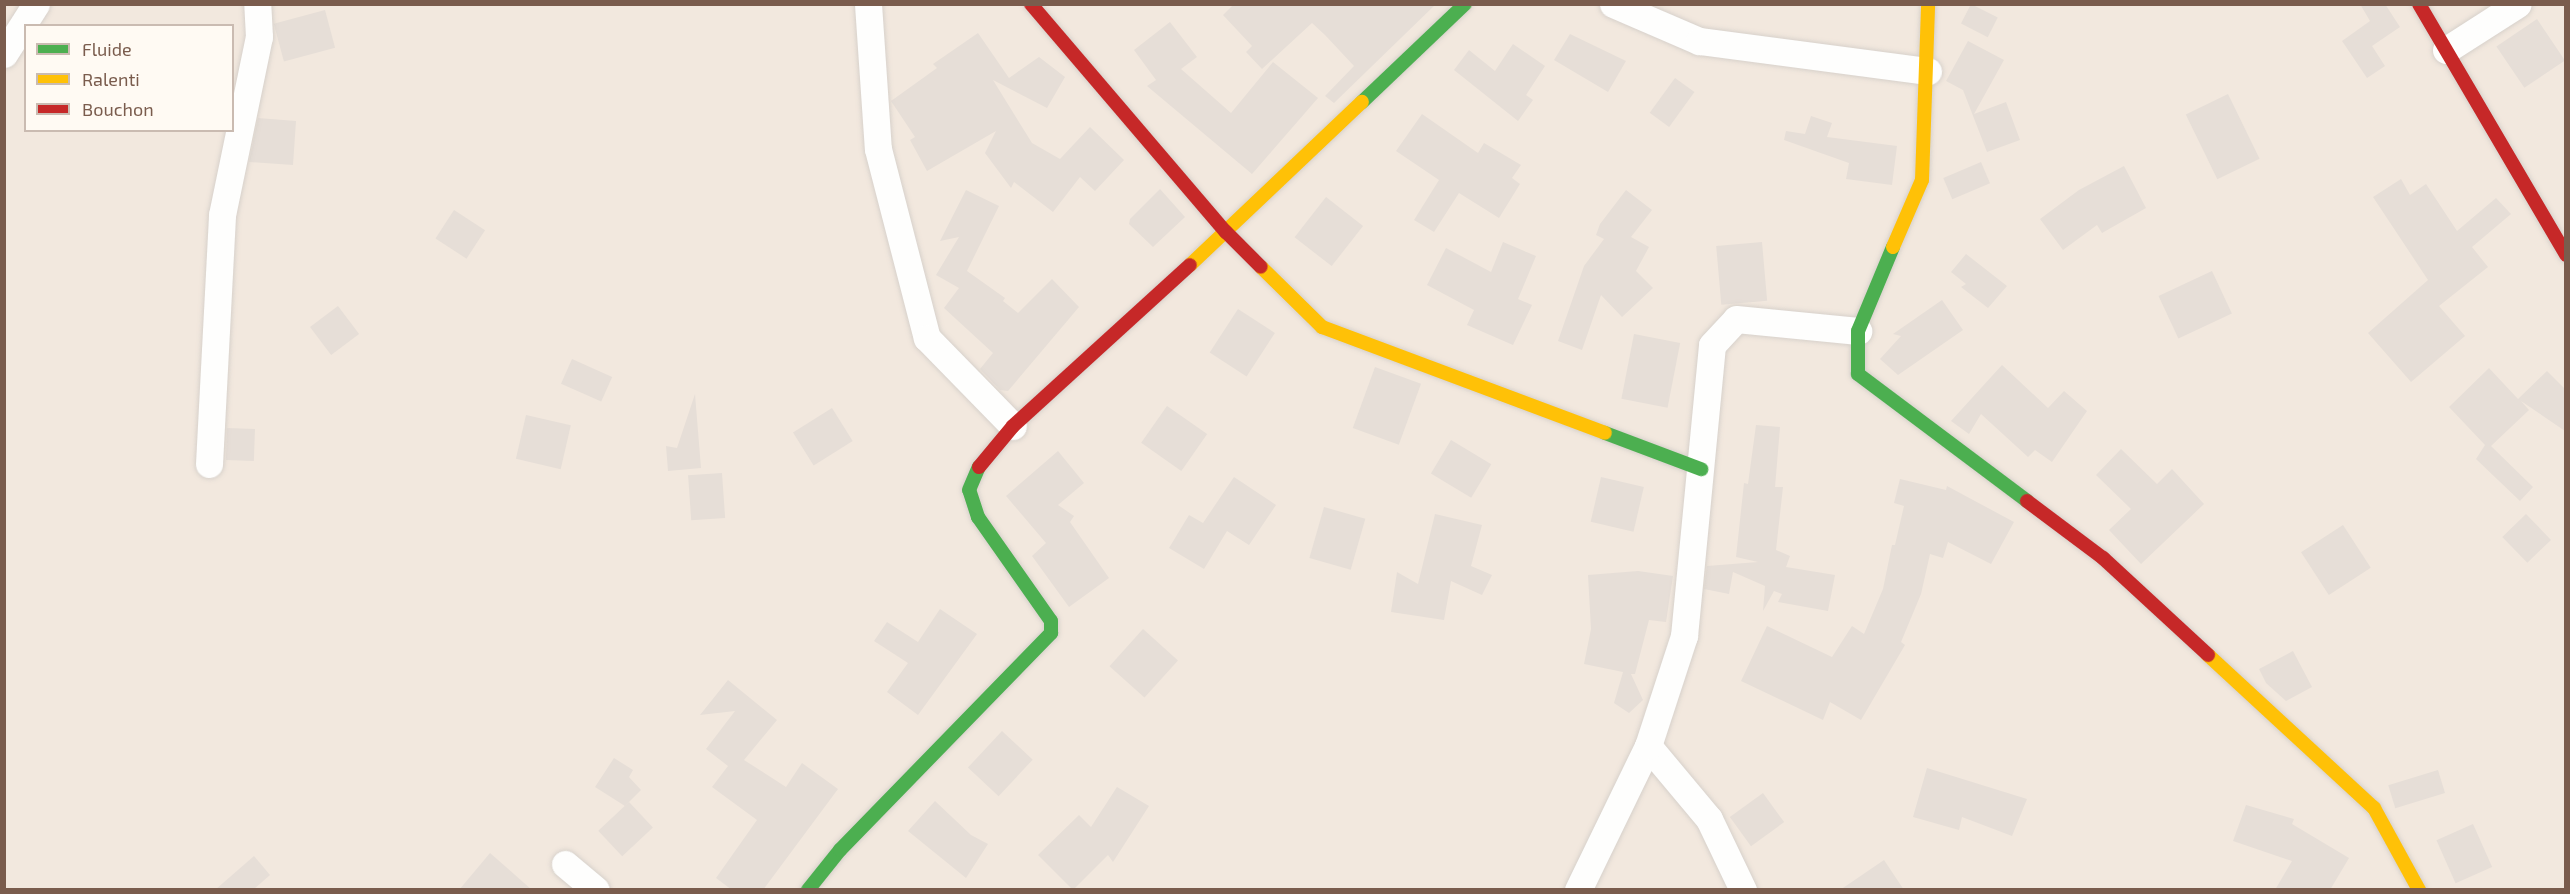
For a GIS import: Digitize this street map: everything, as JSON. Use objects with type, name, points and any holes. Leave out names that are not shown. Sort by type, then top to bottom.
[{"type":"street","points":[[4,54],[36,4]]},
{"type":"street","points":[[209,464],[222,215],[259,37],[257,4]]},
{"type":"street","points":[[868,4],[878,149],[927,338],[1013,426]]},
{"type":"street","points":[[1031,4],[1226,232],[1322,327],[1701,468]]},
{"type":"street","points":[[808,890],[840,850],[1051,633],[1050,621],[978,517],[969,490],[980,466],[1013,426],[1226,232],[1465,4]]},
{"type":"street","points":[[1613,4],[1699,41],[1928,71]]},
{"type":"street","points":[[1928,4],[1928,71],[1922,180],[1858,331],[1858,374],[2112,566],[2374,808],[2420,890]]},
{"type":"street","points":[[2419,4],[2565,255]]},
{"type":"street","points":[[2446,50],[2518,4]]},
{"type":"street","points":[[1578,890],[1648,746],[1684,636],[1712,345],[1736,319],[1858,331]]},
{"type":"street","points":[[1648,746],[1709,819],[1743,890]]},
{"type":"street","points":[[565,864],[596,890]]},
{"type":"shaded area","points":[[5,5],[2565,5],[2565,889],[5,889]]},
{"type":"building","points":[[1234,4],[1436,4],[1334,103],[1325,96],[1354,66],[1325,35],[1312,23],[1262,69],[1246,52],[1252,46],[1223,15]]},
{"type":"building","points":[[1971,4],[1998,18],[1988,37],[1961,24]]},
{"type":"building","points":[[2360,4],[2385,4],[2400,27],[2372,46],[2385,66],[2367,78],[2342,41],[2370,21]]},
{"type":"building","points":[[325,10],[335,48],[284,61],[274,24]]},
{"type":"building","points":[[2537,19],[2565,60],[2524,88],[2496,46]]},
{"type":"building","points":[[1170,22],[1197,57],[1181,69],[1231,113],[1273,62],[1318,98],[1252,174],[1147,86],[1156,80],[1134,50]]},
{"type":"building","points":[[978,33],[1009,78],[1039,57],[1065,77],[1047,108],[993,80],[1032,143],[1060,159],[1090,127],[1124,160],[1095,191],[1080,177],[1053,212],[1014,182],[1011,188],[985,153],[996,131],[927,171],[910,140],[915,137],[891,101],[937,68],[933,64]]},
{"type":"building","points":[[1570,34],[1626,61],[1608,92],[1554,60]]},
{"type":"building","points":[[1968,41],[2004,60],[1974,114],[2006,102],[2020,140],[1987,152],[1963,90],[1946,81]]},
{"type":"building","points":[[1513,44],[1545,66],[1526,95],[1533,100],[1518,121],[1454,70],[1469,50],[1495,71]]},
{"type":"building","points":[[1675,78],[1694,92],[1669,127],[1650,113]]},
{"type":"building","points":[[2228,94],[2260,159],[2217,179],[2186,115]]},
{"type":"building","points":[[1422,114],[1478,153],[1484,143],[1521,165],[1512,178],[1520,184],[1499,218],[1459,193],[1434,232],[1414,220],[1439,180],[1396,151]]},
{"type":"building","points":[[1811,116],[1832,123],[1827,137],[1897,146],[1892,185],[1846,179],[1849,163],[1784,140],[1786,131],[1805,134]]},
{"type":"building","points":[[258,118],[296,121],[293,165],[249,162]]},
{"type":"building","points":[[1981,162],[1990,183],[1952,199],[1943,178]]},
{"type":"building","points":[[2124,166],[2146,208],[2102,233],[2097,225],[2063,250],[2040,219],[2079,190]]},
{"type":"building","points":[[2401,179],[2410,195],[2426,184],[2457,231],[2496,198],[2511,214],[2472,247],[2488,267],[2439,306],[2465,336],[2411,382],[2368,333],[2428,280],[2373,197]]},
{"type":"building","points":[[1160,189],[1185,217],[1153,247],[1129,224],[1130,219]]},
{"type":"building","points":[[966,190],[999,206],[967,271],[1005,298],[1003,301],[1018,313],[1052,279],[1079,307],[1008,391],[1000,390],[980,369],[993,353],[944,308],[959,288],[936,275],[959,237],[940,241]]},
{"type":"building","points":[[1626,190],[1652,210],[1631,237],[1649,247],[1636,271],[1653,288],[1622,317],[1601,295],[1582,350],[1558,341],[1584,266],[1604,239],[1596,235],[1600,224]]},
{"type":"building","points":[[1326,197],[1363,226],[1332,266],[1295,237]]},
{"type":"building","points":[[454,210],[485,230],[467,259],[435,239]]},
{"type":"building","points":[[1503,242],[1536,256],[1518,299],[1532,305],[1513,345],[1467,325],[1474,310],[1427,285],[1446,248],[1491,272]]},
{"type":"building","points":[[1762,242],[1767,301],[1721,305],[1716,246]]},
{"type":"building","points":[[1966,254],[2007,286],[1988,308],[1961,287],[1966,284],[1951,272]]},
{"type":"building","points":[[2212,271],[2232,314],[2178,339],[2159,296]]},
{"type":"building","points":[[1942,300],[1963,330],[1898,375],[1880,359],[1901,336],[1893,334]]},
{"type":"building","points":[[338,306],[359,334],[331,355],[310,327]]},
{"type":"building","points":[[1238,309],[1275,333],[1247,377],[1210,353]]},
{"type":"building","points":[[1634,334],[1680,343],[1668,408],[1621,399]]},
{"type":"building","points":[[572,359],[612,377],[601,402],[561,384]]},
{"type":"building","points":[[2002,365],[2048,408],[2064,391],[2087,411],[2052,462],[2035,450],[2028,457],[1981,414],[1969,434],[1951,421]]},
{"type":"building","points":[[1375,367],[1421,384],[1399,445],[1353,428]]},
{"type":"building","points":[[2489,368],[2518,399],[2547,371],[2565,389],[2565,431],[2521,401],[2529,410],[2491,446],[2533,487],[2520,501],[2476,459],[2485,445],[2449,407]]},
{"type":"building","points":[[695,394],[701,468],[668,471],[666,446],[677,448]]},
{"type":"building","points":[[1167,406],[1207,434],[1181,471],[1141,443]]},
{"type":"building","points":[[832,408],[853,441],[814,465],[793,432]]},
{"type":"building","points":[[526,415],[571,425],[561,469],[516,459]]},
{"type":"building","points":[[1756,425],[1780,427],[1775,487],[1783,487],[1776,550],[1790,556],[1786,567],[1835,575],[1828,611],[1778,602],[1782,594],[1774,591],[1763,611],[1765,586],[1733,572],[1729,594],[1704,589],[1707,566],[1758,562],[1736,557],[1744,483],[1748,484]]},
{"type":"building","points":[[227,428],[255,429],[254,461],[226,460]]},
{"type":"building","points":[[1451,440],[1491,464],[1471,498],[1431,473]]},
{"type":"building","points":[[2121,449],[2157,484],[2172,469],[2204,504],[2141,564],[2109,530],[2131,509],[2096,475]]},
{"type":"building","points":[[1058,451],[1084,483],[1058,505],[1074,516],[1070,522],[1109,578],[1069,607],[1032,556],[1046,543],[1006,496]]},
{"type":"building","points":[[722,473],[725,518],[691,520],[688,475]]},
{"type":"building","points":[[1234,477],[1276,505],[1249,545],[1227,531],[1204,569],[1169,548],[1189,515],[1203,523]]},
{"type":"building","points":[[1601,477],[1644,487],[1634,532],[1591,522]]},
{"type":"building","points":[[1900,479],[1946,490],[1947,486],[2014,522],[1991,564],[1948,542],[1943,558],[1930,554],[1921,594],[1901,642],[1905,645],[1861,720],[1830,702],[1823,720],[1741,681],[1767,626],[1832,657],[1852,626],[1864,634],[1883,589],[1892,545],[1895,545],[1904,506],[1894,503]]},
{"type":"building","points":[[1324,507],[1365,519],[1351,570],[1309,558]]},
{"type":"building","points":[[1435,514],[1482,525],[1471,566],[1492,575],[1482,595],[1451,581],[1444,620],[1391,612],[1397,572],[1418,584]]},
{"type":"building","points":[[2526,514],[2551,540],[2527,563],[2502,537]]},
{"type":"building","points":[[2343,525],[2371,568],[2329,595],[2301,552]]},
{"type":"building","points":[[1638,571],[1673,576],[1666,622],[1649,620],[1635,674],[1631,674],[1643,700],[1629,713],[1614,703],[1623,672],[1584,664],[1591,629],[1588,575]]},
{"type":"building","points":[[940,609],[977,634],[918,715],[887,692],[908,663],[874,641],[887,622],[918,642]]},
{"type":"building","points":[[1143,629],[1178,660],[1144,698],[1110,666]]},
{"type":"building","points":[[2293,651],[2312,687],[2286,701],[2266,683],[2259,669]]},
{"type":"building","points":[[728,680],[777,720],[744,760],[786,787],[802,763],[838,789],[763,890],[732,890],[716,878],[757,820],[712,787],[728,766],[706,749],[735,711],[700,715]]},
{"type":"building","points":[[1002,731],[1033,760],[999,796],[968,768]]},
{"type":"building","points":[[614,758],[633,770],[629,777],[641,790],[625,806],[595,787]]},
{"type":"building","points":[[1927,768],[2027,799],[2012,836],[1962,817],[1959,830],[1913,817]]},
{"type":"building","points":[[2438,770],[2445,793],[2395,808],[2388,785]]},
{"type":"building","points":[[1117,787],[1149,806],[1113,862],[1108,855],[1073,890],[1038,855],[1079,815],[1091,827]]},
{"type":"building","points":[[1763,793],[1784,822],[1751,846],[1730,817]]},
{"type":"building","points":[[935,801],[971,835],[988,844],[966,878],[908,831]]},
{"type":"building","points":[[629,802],[653,828],[622,856],[598,831]]},
{"type":"building","points":[[2246,805],[2294,819],[2292,824],[2349,858],[2330,890],[2275,890],[2292,861],[2233,841]]},
{"type":"building","points":[[2473,824],[2492,867],[2456,883],[2436,840]]},
{"type":"building","points":[[490,853],[532,890],[459,890]]},
{"type":"building","points":[[254,856],[270,875],[253,890],[215,890]]},
{"type":"building","points":[[1884,860],[1904,890],[1840,890]]},
{"type":"traffic: fast","points":[[1362,102],[1465,4]]},
{"type":"traffic: fast","points":[[1893,247],[1858,331],[1858,374],[2027,501]]},
{"type":"traffic: fast","points":[[1605,433],[1701,469]]},
{"type":"traffic: fast","points":[[808,890],[840,850],[1051,633],[1051,621],[978,517],[969,490],[979,467]]},
{"type":"traffic: slow","points":[[1893,247],[1922,180],[1928,4]]},
{"type":"traffic: slow","points":[[1190,265],[1362,102]]},
{"type":"traffic: slow","points":[[1261,267],[1322,327],[1605,433]]},
{"type":"traffic: slow","points":[[2208,655],[2374,808],[2419,890]]},
{"type":"traffic: jam","points":[[1031,4],[1226,232],[1261,267]]},
{"type":"traffic: jam","points":[[2419,4],[2566,255]]},
{"type":"traffic: jam","points":[[979,467],[1013,426],[1190,265]]},
{"type":"traffic: jam","points":[[2027,501],[2103,558],[2208,655]]}]
